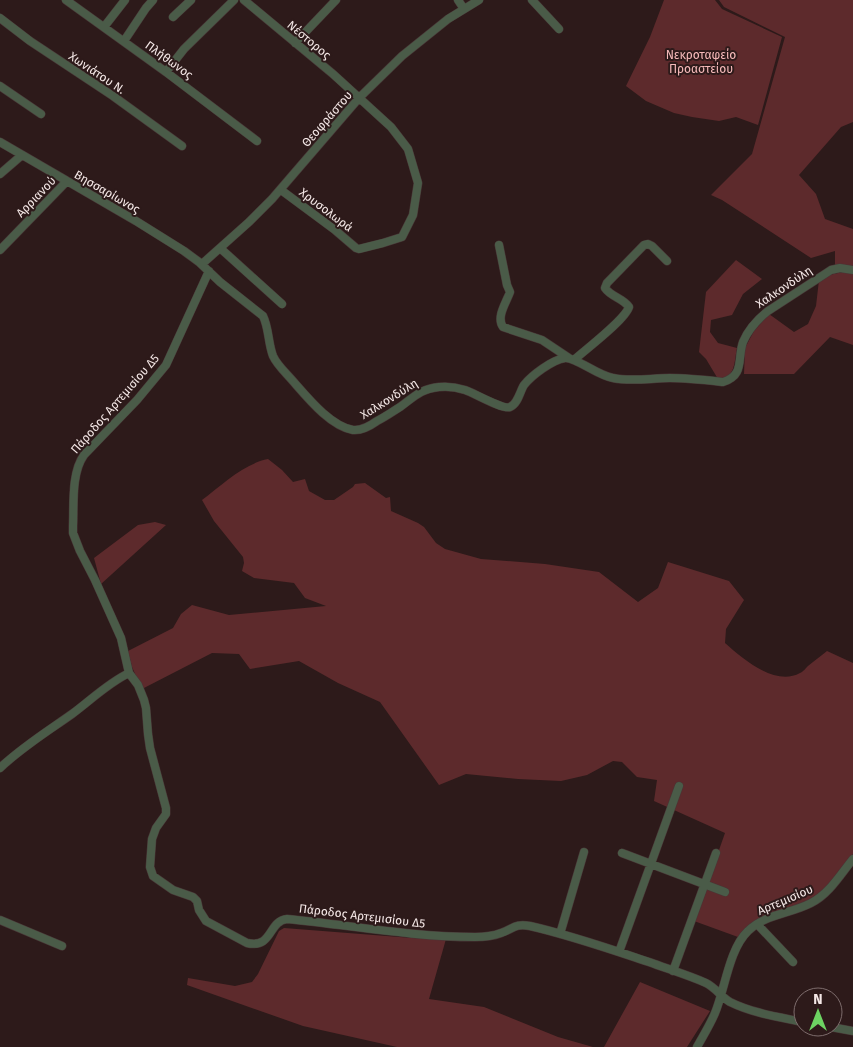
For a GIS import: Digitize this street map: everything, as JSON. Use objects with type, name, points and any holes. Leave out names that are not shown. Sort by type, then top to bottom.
[{"type":"street","name":"Πλήθωνος","points":[[66,0],[257,141]]},
{"type":"street","points":[[104,27],[125,0]]},
{"type":"street","points":[[124,41],[146,8],[154,0]]},
{"type":"street","points":[[174,17],[191,0]]},
{"type":"street","points":[[166,72],[184,49],[234,0]]},
{"type":"street","points":[[295,43],[336,0]]},
{"type":"street","points":[[458,0],[464,9]]},
{"type":"street","name":"Θεοφράστου","points":[[202,264],[281,190],[359,98],[402,56],[438,26],[479,0]]},
{"type":"street","points":[[532,0],[559,29]]},
{"type":"street","name":"Νέστορος","points":[[246,1],[359,98]]},
{"type":"street","name":"Χωνιάτου Ν.","points":[[0,18],[30,41],[113,96],[182,146]]},
{"type":"street","points":[[0,86],[41,114]]},
{"type":"street","name":"Χρυσολωρά","points":[[281,190],[356,248],[372,246],[402,237],[413,215],[418,183],[408,149],[391,127],[359,98]]},
{"type":"street","name":"Βησσαρίωνος","points":[[0,142],[136,221],[202,264]]},
{"type":"street","points":[[0,174],[22,155]]},
{"type":"street","name":"Αρριανού","points":[[0,250],[67,181]]},
{"type":"street","points":[[499,245],[510,292],[500,318],[500,323],[503,327],[542,340],[572,359],[628,312],[629,307],[626,303],[608,292],[605,288],[606,283],[648,244],[667,261]]},
{"type":"street","points":[[220,248],[282,304]]},
{"type":"street","name":"Χαλκονδύλη","points":[[202,264],[220,282],[263,316],[275,359],[304,394],[333,420],[352,430],[369,426],[398,409],[418,392],[433,387],[456,387],[509,408],[516,402],[524,386],[536,373],[562,359],[572,359],[606,377],[642,379],[680,378],[723,382],[734,376],[738,371],[744,341],[754,324],[768,311],[831,270],[840,268],[853,270]]},
{"type":"street","name":"Πάροδος Αρτεμισίου Δ5","points":[[209,271],[166,365],[137,400],[80,460],[74,485],[73,533],[116,627],[130,673],[138,685],[146,704],[150,748],[166,808],[166,814],[156,828],[152,839],[150,853],[153,876],[173,890],[192,897],[197,901],[203,918],[246,944],[264,941],[278,922],[287,919],[434,936],[485,937],[522,925],[560,934],[619,952],[706,983],[717,990],[728,1001],[753,1010],[793,1020]]},
{"type":"street","points":[[0,768],[12,756],[119,678],[130,673]]},
{"type":"street","points":[[619,952],[679,786]]},
{"type":"street","points":[[560,934],[584,852]]},
{"type":"street","points":[[622,853],[725,892]]},
{"type":"street","points":[[673,971],[716,853]]},
{"type":"street","name":"Αρτεμισίου","points":[[697,1047],[715,1013],[735,952],[747,932],[756,924],[766,919],[804,907],[818,899],[831,887],[853,859]]},
{"type":"street","points":[[0,920],[62,946]]},
{"type":"street","points":[[756,924],[793,962]]},
{"type":"green space","name":"Νεκροταφείο Προαστείου","points":[[664,0],[715,0],[722,9],[782,37],[758,125],[736,117],[719,121],[674,113],[646,101],[626,86],[650,37]]},
{"type":"green space","points":[[719,0],[853,0],[853,122],[841,127],[799,175],[816,194],[825,219],[853,229],[853,266],[835,265],[835,251],[811,258],[722,200],[711,195],[752,154],[785,37],[724,7]]},
{"type":"green space","points":[[736,260],[762,279],[743,294],[732,315],[711,320],[710,332],[718,343],[737,348],[731,372],[728,376],[718,379],[706,359],[699,352],[706,292]]},
{"type":"green space","points":[[847,272],[853,274],[853,345],[830,337],[794,374],[744,374],[745,348],[754,331],[769,314],[794,332],[808,324],[816,306],[819,280],[833,274]]},
{"type":"green space","points":[[268,459],[293,482],[305,479],[309,491],[325,500],[334,500],[355,484],[365,483],[386,498],[390,497],[391,511],[424,527],[436,543],[445,549],[481,559],[545,564],[599,572],[638,602],[658,588],[668,562],[729,581],[744,600],[726,629],[725,643],[750,663],[770,674],[790,676],[800,673],[827,651],[853,663],[853,854],[827,888],[819,895],[738,937],[694,921],[725,833],[654,801],[657,780],[637,777],[622,762],[613,761],[587,775],[561,781],[466,774],[439,785],[380,702],[338,683],[299,661],[250,669],[239,654],[212,653],[142,689],[132,667],[128,651],[173,628],[181,614],[192,605],[229,615],[326,606],[305,598],[294,583],[254,578],[242,571],[243,557],[214,521],[202,500],[241,470]]},
{"type":"green space","points":[[155,522],[166,525],[101,584],[94,558],[138,525]]},
{"type":"green space","points":[[284,928],[446,939],[429,999],[484,1007],[558,1037],[593,1047],[397,1047],[303,1026],[187,985],[188,978],[235,986],[252,982],[258,974],[279,931]]},
{"type":"green space","points":[[640,982],[710,1011],[687,1047],[604,1047]]}]
